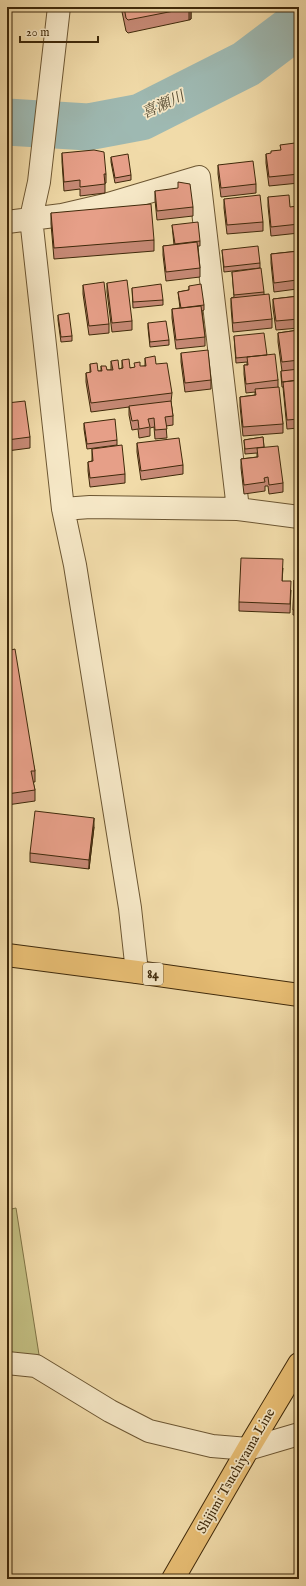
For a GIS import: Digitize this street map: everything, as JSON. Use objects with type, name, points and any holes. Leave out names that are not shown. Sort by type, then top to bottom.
[{"type":"main road","name":"84","points":[[7,955],[299,995]]},
{"type":"main road","name":"Shijimi Tsuchiyama Line","points":[[173,1579],[299,1364]]},
{"type":"street","points":[[59,7],[39,182],[31,218],[63,509],[76,565],[129,900],[136,972]]},
{"type":"street","points":[[7,222],[62,215],[105,205],[199,177],[238,509]]},
{"type":"street","points":[[63,509],[238,509],[299,517]]},
{"type":"street","points":[[7,1363],[36,1366],[149,1432],[212,1446],[248,1449],[299,1434]]},
{"type":"shaded area","points":[[16,1208],[40,1361],[7,1358],[7,1210]]},
{"type":"building","points":[[124,7],[190,7],[128,20],[126,18]]},
{"type":"building","points":[[295,143],[299,174],[269,177],[266,154],[271,153],[271,151],[281,150],[280,145]]},
{"type":"building","points":[[94,150],[104,152],[106,174],[104,174],[105,184],[80,187],[80,180],[64,182],[62,153]]},
{"type":"building","points":[[128,154],[131,175],[115,178],[111,157]]},
{"type":"building","points":[[7,161],[10,184],[7,184]]},
{"type":"building","points":[[253,161],[256,184],[221,188],[218,165]]},
{"type":"building","points":[[178,182],[190,184],[193,207],[157,211],[155,191],[178,188]]},
{"type":"building","points":[[260,195],[263,222],[227,225],[224,199]]},
{"type":"building","points":[[289,195],[290,207],[297,206],[299,224],[271,227],[268,197]]},
{"type":"building","points":[[151,204],[154,240],[54,248],[51,213]]},
{"type":"building","points":[[198,222],[200,241],[175,244],[172,225]]},
{"type":"building","points":[[197,242],[200,268],[166,272],[163,246]]},
{"type":"building","points":[[258,246],[260,263],[224,267],[222,250]]},
{"type":"building","points":[[299,251],[299,276],[297,276],[297,280],[274,283],[271,254]]},
{"type":"building","points":[[261,268],[264,292],[234,295],[232,272]]},
{"type":"building","points":[[127,280],[132,321],[112,323],[107,283]]},
{"type":"building","points":[[104,282],[109,324],[89,326],[83,285]]},
{"type":"building","points":[[161,284],[163,300],[133,302],[132,288]]},
{"type":"building","points":[[201,284],[204,305],[181,308],[178,292],[189,290],[189,286]]},
{"type":"building","points":[[269,294],[272,319],[233,323],[231,298]]},
{"type":"building","points":[[299,296],[299,319],[276,321],[273,299]]},
{"type":"building","points":[[201,306],[205,337],[176,340],[172,309]]},
{"type":"building","points":[[69,313],[72,336],[61,337],[58,315]]},
{"type":"building","points":[[166,321],[169,340],[150,342],[148,323]]},
{"type":"building","points":[[299,330],[299,360],[282,362],[278,333]]},
{"type":"building","points":[[264,333],[267,355],[236,358],[234,336]]},
{"type":"building","points":[[208,350],[211,380],[185,383],[181,353]]},
{"type":"building","points":[[275,354],[278,380],[246,384],[244,365],[248,365],[247,357]]},
{"type":"building","points":[[155,356],[156,364],[167,363],[172,393],[91,403],[86,373],[91,372],[90,364],[97,363],[98,371],[102,371],[101,366],[106,366],[107,370],[113,370],[111,361],[118,360],[119,369],[123,368],[122,360],[129,359],[130,368],[135,367],[134,363],[140,362],[140,366],[146,366],[145,358]]},
{"type":"building","points":[[299,369],[299,380],[282,382],[281,371]]},
{"type":"building","points":[[299,380],[299,419],[287,420],[283,382]]},
{"type":"building","points":[[279,387],[283,424],[243,427],[240,397],[256,395],[255,389]]},
{"type":"building","points":[[25,401],[30,437],[7,440],[7,403]]},
{"type":"building","points":[[171,401],[173,416],[165,417],[167,429],[155,430],[154,418],[148,419],[150,427],[139,429],[138,420],[132,421],[129,406]]},
{"type":"building","points":[[115,419],[117,440],[87,444],[84,423]]},
{"type":"building","points":[[263,437],[264,447],[245,449],[244,440]]},
{"type":"building","points":[[179,438],[183,465],[141,471],[137,443]]},
{"type":"building","points":[[122,445],[125,474],[90,478],[88,462],[93,461],[92,449]]},
{"type":"building","points":[[278,446],[283,483],[269,485],[268,477],[264,478],[265,482],[244,485],[241,459],[258,457],[257,448]]},
{"type":"building","points":[[241,558],[283,559],[282,581],[291,581],[290,604],[239,602]]},
{"type":"building","points":[[294,580],[299,580],[299,610],[293,610]]},
{"type":"building","points":[[15,649],[35,771],[31,771],[35,790],[7,794],[7,651]]},
{"type":"building","points":[[35,811],[94,818],[89,860],[30,853]]},
{"type":"waterway","name":"喜瀬川","points":[[7,122],[88,127],[141,117],[246,64],[299,24]]}]
